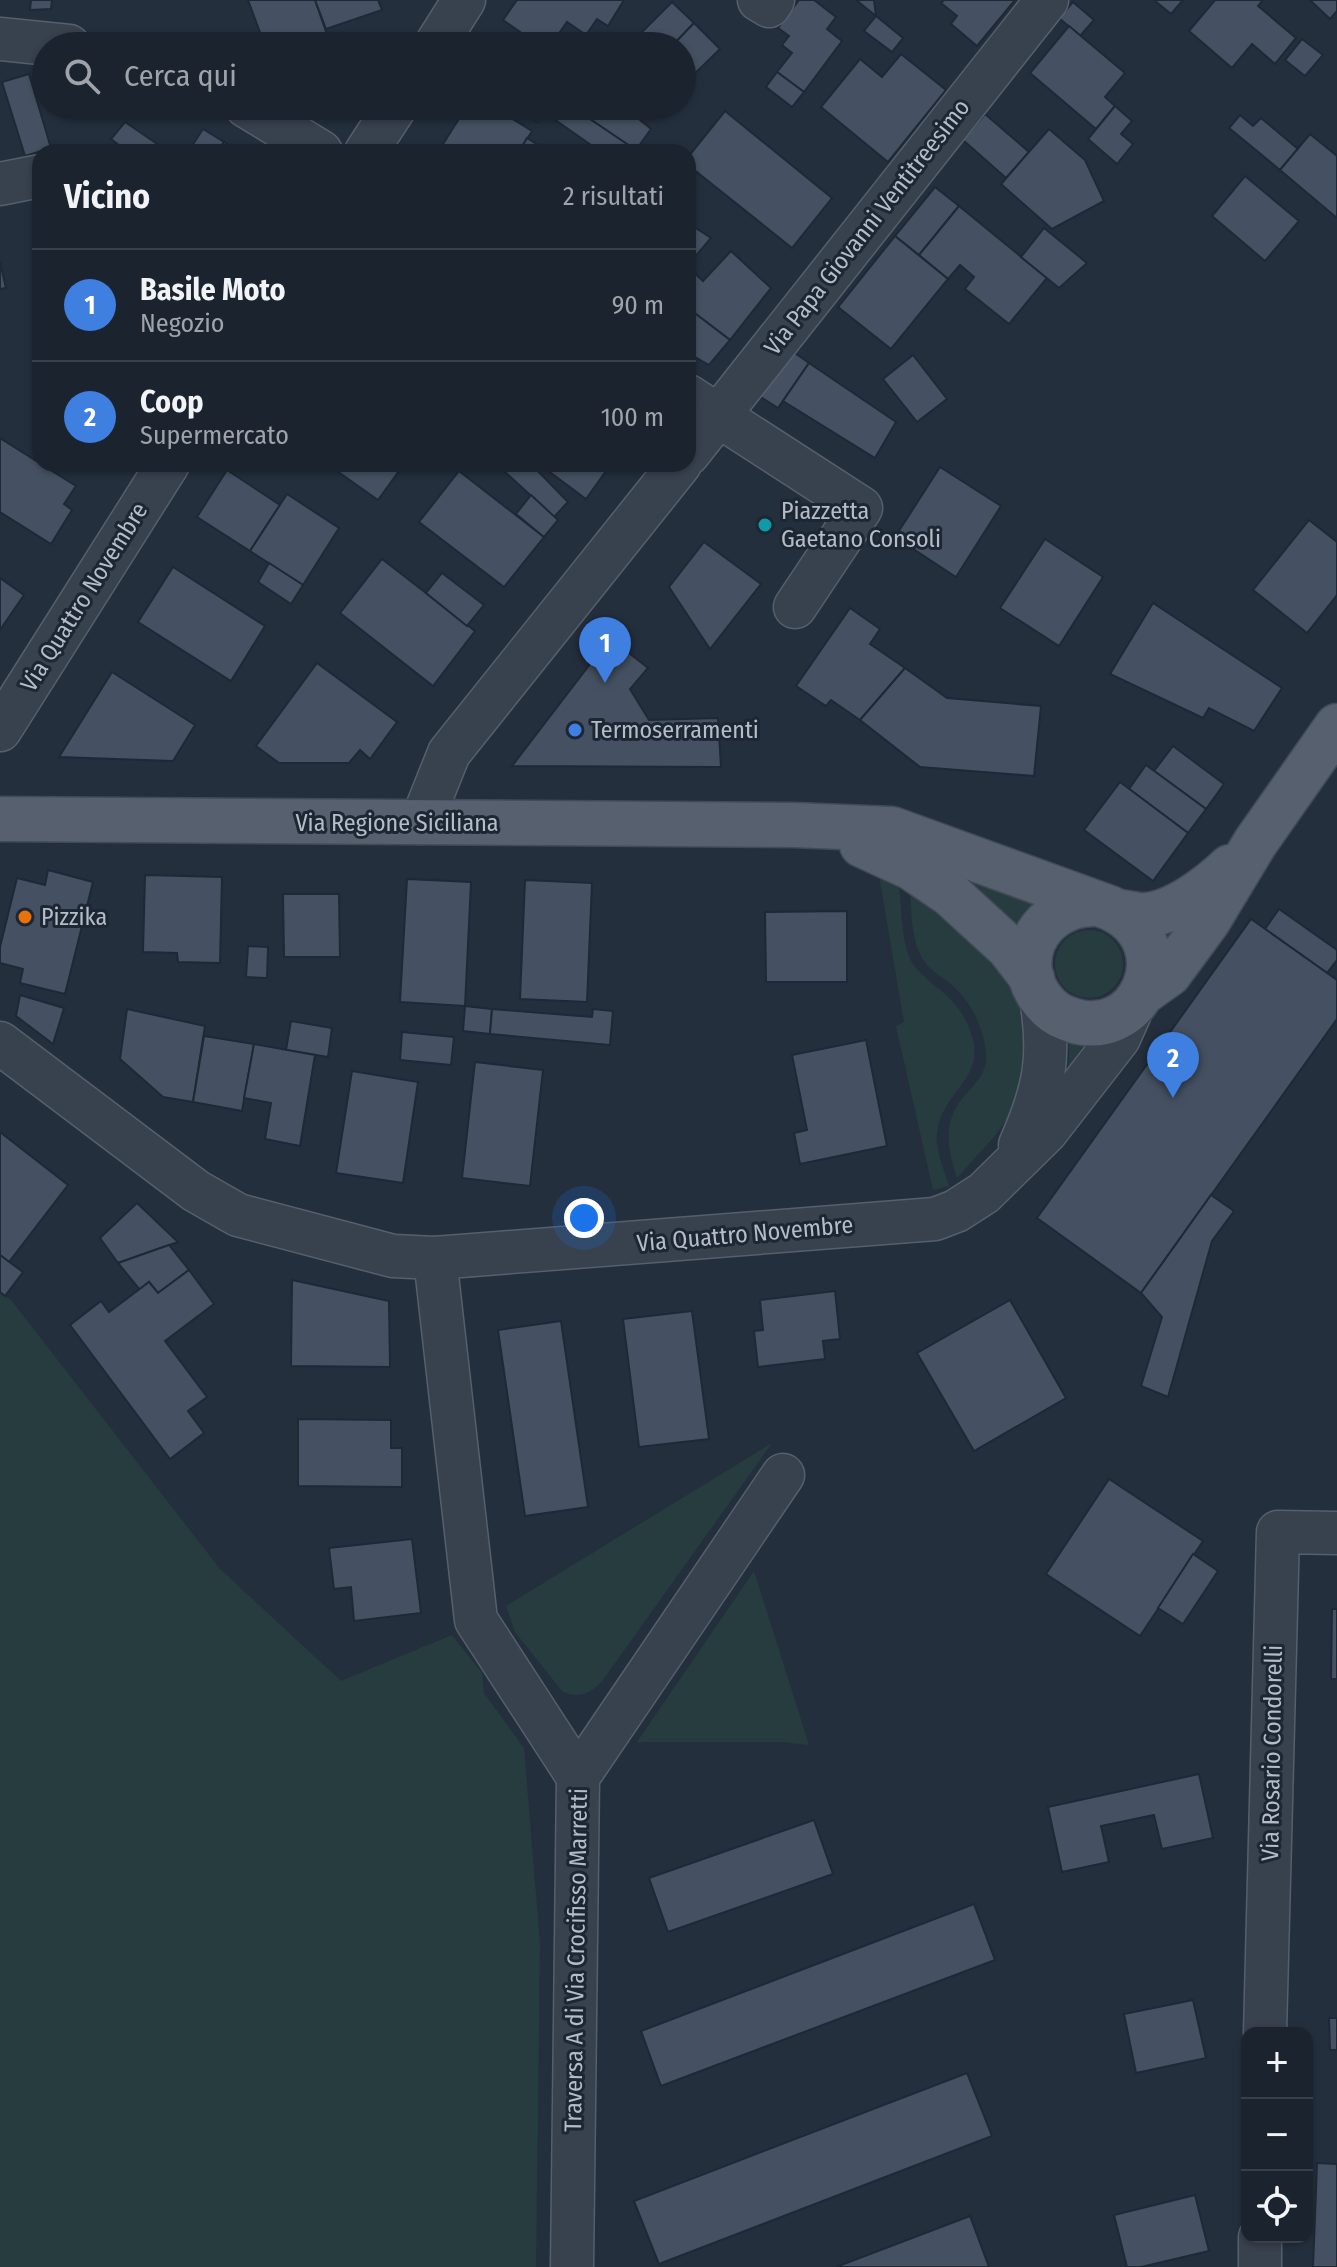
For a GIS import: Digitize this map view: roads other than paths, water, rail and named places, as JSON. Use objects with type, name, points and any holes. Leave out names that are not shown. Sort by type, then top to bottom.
[{"type":"main road","points":[[794,825],[862,845],[912,868],[950,894],[1009,948],[1036,989],[1058,1015],[1080,1023],[1105,1022],[1115,1018],[1169,974],[1208,921],[1255,843],[1337,726]]},
{"type":"main road","name":"Via Regione Siciliana","points":[[0,819],[794,825]]},
{"type":"main road","points":[[794,825],[892,829],[1110,908],[1138,928],[1148,949],[1149,973],[1138,999]]},
{"type":"main road","points":[[1036,989],[1031,955],[1038,933],[1065,909],[1076,905],[1148,915],[1184,902],[1213,883],[1255,843]]},
{"type":"street","points":[[444,32],[464,0]]},
{"type":"street","points":[[759,0],[769,6],[773,0]]},
{"type":"street","name":"Via Papa Giovanni Ventitreesimo","points":[[696,428],[703,406],[1047,0]]},
{"type":"street","points":[[0,39],[32,42]]},
{"type":"street","points":[[269,120],[308,144]]},
{"type":"street","points":[[371,144],[387,120]]},
{"type":"street","points":[[0,184],[32,178]]},
{"type":"street","points":[[703,406],[861,508],[795,607]]},
{"type":"street","name":"Via Quattro Novembre","points":[[0,730],[163,472]]},
{"type":"street","points":[[421,823],[449,753],[674,472]]},
{"type":"street","points":[[1008,1171],[1034,1114],[1047,1060],[1046,1031],[1036,989]]},
{"type":"street","name":"Via Quattro Novembre","points":[[0,1043],[196,1191],[238,1215],[393,1256],[435,1258],[935,1219],[956,1211],[984,1193],[1046,1132],[1119,1038],[1138,999]]},
{"type":"street","points":[[435,1258],[476,1620],[578,1777]]},
{"type":"street","name":"Traversa A di Via Crocifisso Marretti","points":[[572,2267],[578,1777],[783,1475]]},
{"type":"street","name":"Via Rosario Condorelli","points":[[1265,2027],[1278,1532],[1337,1533]]},
{"type":"street","points":[[1260,2243],[1260,2267]]},
{"type":"place","name":"Piazzetta Gaetano Consoli","points":[[765,525]]},
{"type":"place","name":"Basile Moto","points":[[605,683]]},
{"type":"place","name":"Termoserramenti","points":[[575,730]]},
{"type":"place","name":"Pizzika","points":[[25,917]]},
{"type":"place","name":"Coop","points":[[1173,1098]]}]
